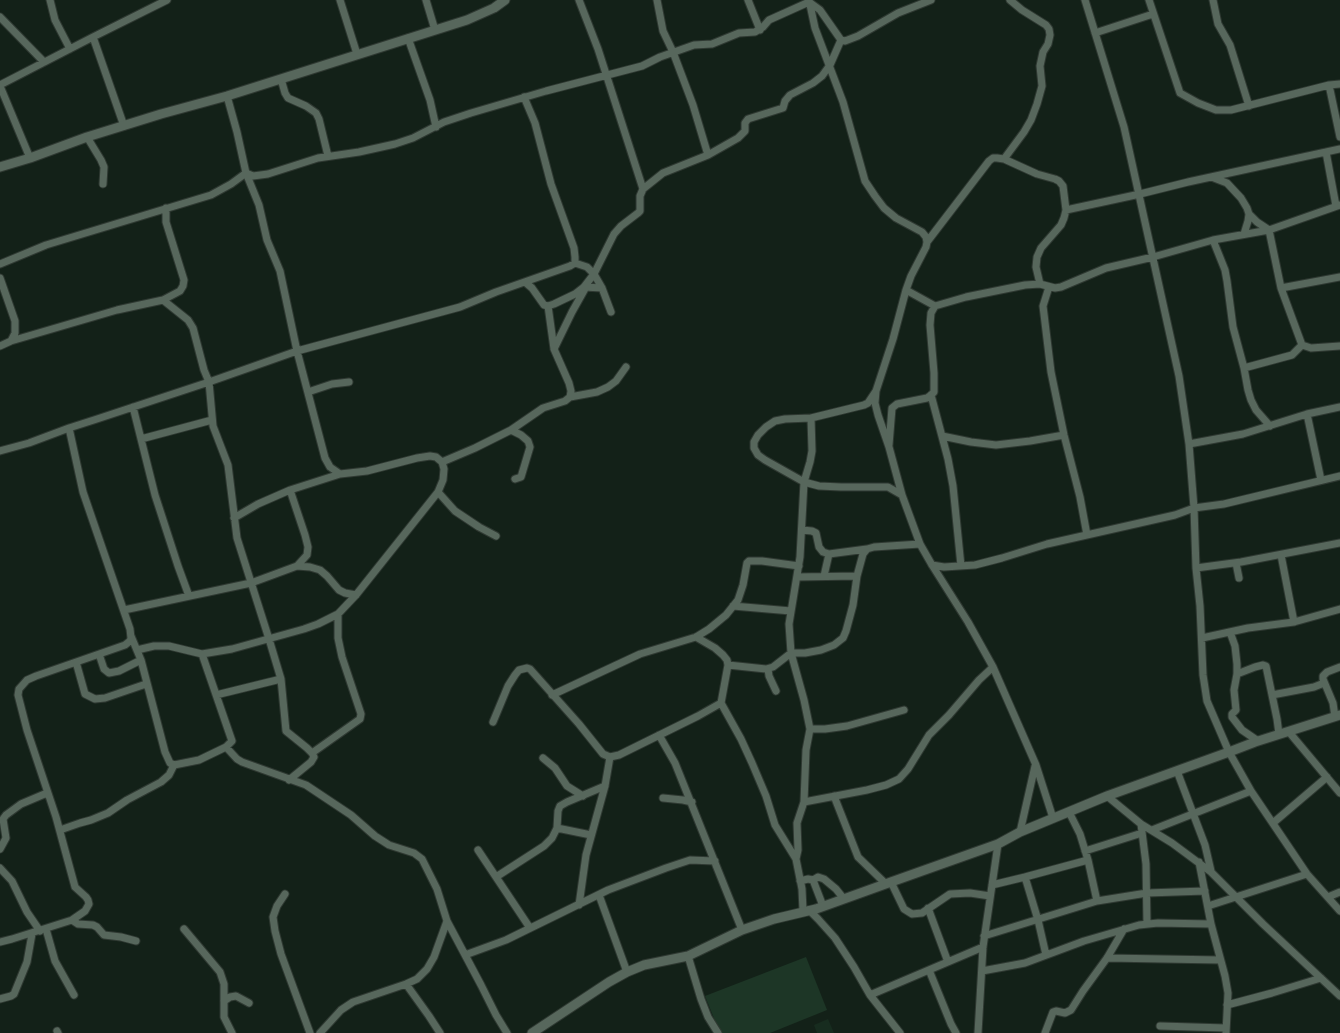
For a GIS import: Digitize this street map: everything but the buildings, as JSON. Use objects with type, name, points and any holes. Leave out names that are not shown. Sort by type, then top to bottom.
[{"type":"street","points":[[50,0],[55,20],[70,49]]},
{"type":"street","points":[[30,158],[0,86],[167,0]]},
{"type":"street","points":[[340,0],[357,54]]},
{"type":"street","points":[[426,0],[435,30]]},
{"type":"street","points":[[0,167],[30,158],[87,137],[227,96],[467,20],[494,8],[505,0]]},
{"type":"street","points":[[579,0],[607,74],[643,189]]},
{"type":"street","points":[[657,0],[663,31],[673,52],[693,105],[708,155]]},
{"type":"street","points":[[748,0],[760,30]]},
{"type":"street","points":[[841,40],[845,41],[858,36],[898,13],[931,0]]},
{"type":"street","points":[[1004,159],[1024,132],[1031,120],[1037,104],[1042,86],[1040,66],[1043,52],[1048,44],[1050,35],[1049,29],[1046,25],[1022,10],[1010,0]]},
{"type":"street","points":[[1085,0],[1124,127],[1179,376],[1189,444],[1194,508],[1196,568],[1207,701],[1229,752],[1251,790],[1307,874],[1340,911]]},
{"type":"street","points":[[1149,0],[1180,93],[1186,97],[1216,110],[1231,110],[1329,85],[1340,84]]},
{"type":"street","points":[[1213,0],[1218,24],[1230,45],[1249,106]]},
{"type":"street","points":[[246,173],[254,176],[268,174],[328,156],[359,152],[395,144],[413,138],[452,118],[607,74],[642,66],[673,52],[694,45],[712,44],[739,33],[760,30],[769,20],[809,1]]},
{"type":"street","points":[[809,1],[820,10],[841,40]]},
{"type":"street","points":[[809,1],[815,28],[845,108],[865,180],[884,208],[896,218],[922,232],[926,237],[927,242]]},
{"type":"street","points":[[1095,33],[1153,14]]},
{"type":"street","points":[[0,17],[44,62]]},
{"type":"street","points":[[93,37],[124,126]]},
{"type":"street","points":[[408,38],[428,94],[436,127]]},
{"type":"street","points":[[554,349],[614,234],[621,226],[640,211],[640,196],[643,189],[663,174],[708,155],[743,134],[745,131],[746,121],[748,119],[783,108],[785,101],[790,95],[818,79],[830,65],[841,40]]},
{"type":"street","points":[[826,56],[836,50]]},
{"type":"street","points":[[281,79],[288,98],[306,106],[316,113],[328,156]]},
{"type":"street","points":[[1329,85],[1340,137]]},
{"type":"street","points":[[227,96],[241,147],[246,173],[259,205],[267,240],[280,271],[297,351],[324,458],[330,467],[340,474]]},
{"type":"street","points":[[524,97],[535,123],[551,184],[574,248],[575,262]]},
{"type":"street","points":[[87,137],[99,155],[104,167],[103,184]]},
{"type":"street","points":[[1066,210],[1340,149]]},
{"type":"street","points":[[961,566],[953,486],[948,459],[931,395],[934,386],[930,325],[931,313],[935,306],[966,297],[1034,284],[1061,288],[1106,268],[1153,257],[1213,240],[1269,230],[1338,205],[1326,152]]},
{"type":"street","points":[[902,494],[888,487],[819,486],[804,482],[758,455],[754,448],[754,442],[758,435],[774,421],[811,418],[864,405],[872,398],[876,391],[893,339],[906,290],[927,242],[989,161],[998,158],[1004,159],[1060,181],[1063,186],[1066,210],[1061,225],[1041,248],[1037,257],[1036,267],[1040,284]]},
{"type":"street","points":[[0,269],[2,263],[46,245],[212,195],[246,173]]},
{"type":"street","points":[[1211,177],[1227,183],[1241,198],[1249,214],[1257,222],[1269,230],[1281,288],[1302,345]]},
{"type":"street","points":[[0,346],[11,341],[117,310],[163,300],[180,291],[184,280],[166,222],[166,208]]},
{"type":"street","points":[[1244,234],[1249,214]]},
{"type":"street","points":[[1213,240],[1226,275],[1233,327],[1251,400],[1256,410],[1270,426]]},
{"type":"street","points":[[575,262],[587,267],[594,274],[602,288],[611,312]]},
{"type":"street","points":[[0,451],[29,443],[297,351],[460,307],[525,282],[565,269],[575,262]]},
{"type":"street","points":[[1281,288],[1340,277]]},
{"type":"street","points":[[0,278],[15,322],[15,333],[11,341]]},
{"type":"street","points":[[525,282],[532,288],[544,305],[548,306],[575,294],[585,287],[602,288]]},
{"type":"street","points":[[1049,287],[1043,306],[1051,372],[1087,534]]},
{"type":"street","points":[[906,290],[935,306]]},
{"type":"street","points":[[163,300],[188,320],[193,328],[204,370],[210,382],[212,420],[216,435],[228,465],[237,538],[281,678],[286,731],[312,753],[314,757],[311,762],[289,780]]},
{"type":"street","points":[[548,306],[554,349],[569,383],[571,391],[570,397]]},
{"type":"street","points":[[1244,368],[1292,355],[1302,345]]},
{"type":"street","points":[[1302,345],[1311,348],[1340,346]]},
{"type":"street","points":[[442,462],[511,430],[543,408],[565,401],[570,397],[597,392],[608,387],[616,381],[626,367]]},
{"type":"street","points":[[308,392],[332,384],[349,382]]},
{"type":"street","points":[[876,391],[875,403],[878,415],[889,447],[902,494],[920,544],[968,622],[993,667],[1036,765],[1053,818]]},
{"type":"street","points":[[889,447],[892,408],[897,404],[927,398],[931,395]]},
{"type":"street","points":[[133,407],[154,495],[188,596]]},
{"type":"street","points":[[1189,444],[1243,434],[1307,414],[1340,407]]},
{"type":"street","points":[[1307,414],[1321,480]]},
{"type":"street","points":[[796,859],[798,850],[797,823],[804,802],[806,750],[810,729],[804,700],[791,653],[789,630],[799,566],[804,482],[812,452],[811,418]]},
{"type":"street","points":[[141,440],[212,420]]},
{"type":"street","points":[[69,428],[83,492],[124,610],[131,636],[141,660],[146,684],[165,752],[170,762],[174,765]]},
{"type":"street","points":[[511,430],[521,435],[528,441],[530,447],[521,477],[515,479]]},
{"type":"street","points":[[942,436],[996,445],[1064,435]]},
{"type":"street","points":[[137,650],[154,646],[169,646],[202,654],[232,649],[311,626],[338,614],[356,595],[438,492],[443,480],[444,470],[442,462],[436,456],[430,456],[367,470],[340,474],[290,490],[258,504],[234,518]]},
{"type":"street","points":[[932,565],[944,567],[975,565],[1087,534],[1169,516],[1194,508],[1224,504],[1340,476]]},
{"type":"street","points":[[290,490],[308,547],[307,555],[297,566]]},
{"type":"street","points":[[438,492],[455,511],[479,528],[496,536]]},
{"type":"street","points":[[802,530],[816,533],[820,550],[829,554],[874,547],[920,544]]},
{"type":"street","points":[[1196,568],[1236,563],[1340,543]]},
{"type":"street","points":[[728,665],[768,669],[773,667],[791,653],[821,650],[834,645],[843,638],[853,605],[860,560],[867,549]]},
{"type":"street","points":[[824,576],[829,554]]},
{"type":"street","points":[[1281,555],[1294,622]]},
{"type":"street","points":[[552,695],[640,654],[696,637],[709,630],[738,600],[749,560],[799,566]]},
{"type":"street","points":[[1236,563],[1239,578]]},
{"type":"street","points":[[124,610],[251,583],[297,566],[310,567],[320,570],[339,590],[345,594],[356,595]]},
{"type":"street","points":[[797,577],[857,576]]},
{"type":"street","points":[[733,606],[791,612]]},
{"type":"street","points":[[1202,638],[1248,628],[1294,622],[1340,609]]},
{"type":"street","points":[[312,753],[360,719],[361,714],[342,657],[338,638],[338,614]]},
{"type":"street","points":[[1230,632],[1236,654],[1237,674],[1234,690],[1236,710],[1232,714],[1232,717],[1242,730],[1258,741]]},
{"type":"street","points":[[0,942],[32,934],[72,920],[85,911],[89,904],[88,900],[75,886],[60,830],[27,730],[18,695],[19,689],[22,684],[32,678],[125,644],[130,641],[131,636]]},
{"type":"street","points":[[696,637],[715,648],[727,660],[728,665],[720,703],[741,739],[752,763],[766,796],[775,825],[796,859],[806,911],[818,918],[835,938],[870,995],[900,1033]]},
{"type":"street","points":[[99,654],[104,669],[109,673],[119,671],[141,660]]},
{"type":"street","points":[[174,765],[199,760],[226,747],[232,741],[202,654]]},
{"type":"street","points":[[76,662],[85,694],[95,699],[105,698],[146,684]]},
{"type":"street","points":[[1237,674],[1250,668],[1265,665],[1267,668],[1279,734]]},
{"type":"street","points":[[804,802],[867,790],[886,785],[899,779],[908,769],[929,735],[949,715],[979,680],[993,667]]},
{"type":"street","points":[[532,1033],[609,982],[627,972],[665,960],[688,956],[742,930],[774,919],[844,899],[998,844],[1020,832],[1107,796],[1258,741],[1338,716],[1324,683],[1323,676],[1327,672],[1340,667]]},
{"type":"street","points":[[493,722],[508,686],[519,670],[523,668],[530,669],[579,724],[603,754],[610,757],[619,755],[698,716],[720,703]]},
{"type":"street","points":[[768,669],[769,676],[776,691]]},
{"type":"street","points":[[216,695],[281,678]]},
{"type":"street","points":[[1272,695],[1314,687],[1324,683]]},
{"type":"street","points":[[810,729],[825,729],[847,726],[904,710]]},
{"type":"street","points":[[1289,732],[1340,792]]},
{"type":"street","points":[[659,735],[675,763],[692,802],[742,930]]},
{"type":"street","points":[[226,747],[237,759],[242,762],[306,785],[351,815],[375,836],[389,845],[414,853],[422,858],[437,889],[447,921],[507,1033]]},
{"type":"street","points":[[579,905],[586,855],[605,786],[610,757]]},
{"type":"street","points":[[543,758],[555,768],[567,786],[582,796]]},
{"type":"street","points":[[60,830],[108,813],[127,800],[161,782],[169,775],[174,765]]},
{"type":"street","points":[[1020,832],[1036,765]]},
{"type":"street","points":[[1177,771],[1205,845],[1211,872]]},
{"type":"street","points":[[1273,823],[1327,777]]},
{"type":"street","points":[[496,877],[544,846],[552,838],[557,828],[558,811],[560,806],[605,786]]},
{"type":"street","points":[[1152,830],[1251,790]]},
{"type":"street","points":[[0,849],[6,838],[3,819],[6,815],[21,804],[47,792]]},
{"type":"street","points":[[834,796],[858,856],[888,883],[904,909],[912,914],[922,913],[950,894],[970,893],[990,896]]},
{"type":"street","points":[[1107,796],[1141,824],[1200,862],[1263,924],[1340,996]]},
{"type":"street","points":[[663,798],[692,802]]},
{"type":"street","points":[[1069,812],[1080,834],[1098,901]]},
{"type":"street","points":[[1141,824],[1146,864],[1147,924]]},
{"type":"street","points":[[557,828],[591,835]]},
{"type":"street","points":[[1085,851],[1142,833]]},
{"type":"street","points":[[978,1033],[984,936],[998,844]]},
{"type":"street","points":[[478,850],[530,928]]},
{"type":"street","points":[[465,955],[506,940],[599,895],[641,877],[690,860],[715,861]]},
{"type":"street","points":[[992,885],[1088,860]]},
{"type":"street","points":[[1160,1026],[1226,1031],[1228,993],[1211,924],[1200,862]]},
{"type":"street","points":[[2,872],[12,880],[27,912],[43,930],[55,960],[74,995]]},
{"type":"street","points":[[1208,906],[1307,874]]},
{"type":"street","points":[[800,881],[808,879],[813,880],[818,877],[824,878],[844,899]]},
{"type":"street","points":[[1025,877],[1038,920],[1046,956]]},
{"type":"street","points":[[813,880],[823,906]]},
{"type":"street","points":[[984,936],[1098,901],[1147,893],[1205,891]]},
{"type":"street","points":[[1328,897],[1340,892]]},
{"type":"street","points":[[285,894],[277,906],[273,917],[275,931],[281,954],[310,1033]]},
{"type":"street","points":[[599,895],[627,972]]},
{"type":"street","points":[[928,908],[948,962]]},
{"type":"street","points":[[72,920],[78,924],[93,925],[97,927],[104,935],[136,941]]},
{"type":"street","points":[[320,1033],[341,1010],[353,1002],[417,979],[427,969],[434,957],[447,921]]},
{"type":"street","points":[[982,971],[1025,963],[1084,941],[1147,924],[1211,924]]},
{"type":"street","points":[[184,929],[220,972],[224,984],[224,1017],[232,1033]]},
{"type":"street","points":[[1045,1033],[1052,1014],[1056,1011],[1065,1013],[1071,1010],[1107,958],[1124,929]]},
{"type":"street","points":[[0,999],[14,994],[27,962],[32,934]]},
{"type":"street","points":[[870,995],[983,947]]},
{"type":"street","points":[[688,956],[708,1017],[718,1033]]},
{"type":"street","points":[[1107,958],[1150,960],[1220,960]]},
{"type":"street","points":[[929,970],[956,1033]]},
{"type":"street","points":[[1227,1005],[1321,978]]},
{"type":"street","points":[[406,984],[440,1033]]},
{"type":"street","points":[[224,1001],[230,997],[236,996],[249,1003]]},
{"type":"shaded area","points":[[806,957],[827,1010],[770,1033],[720,1033],[705,996]]},
{"type":"shaded area","points":[[828,1019],[834,1033],[817,1033],[814,1025]]}]
